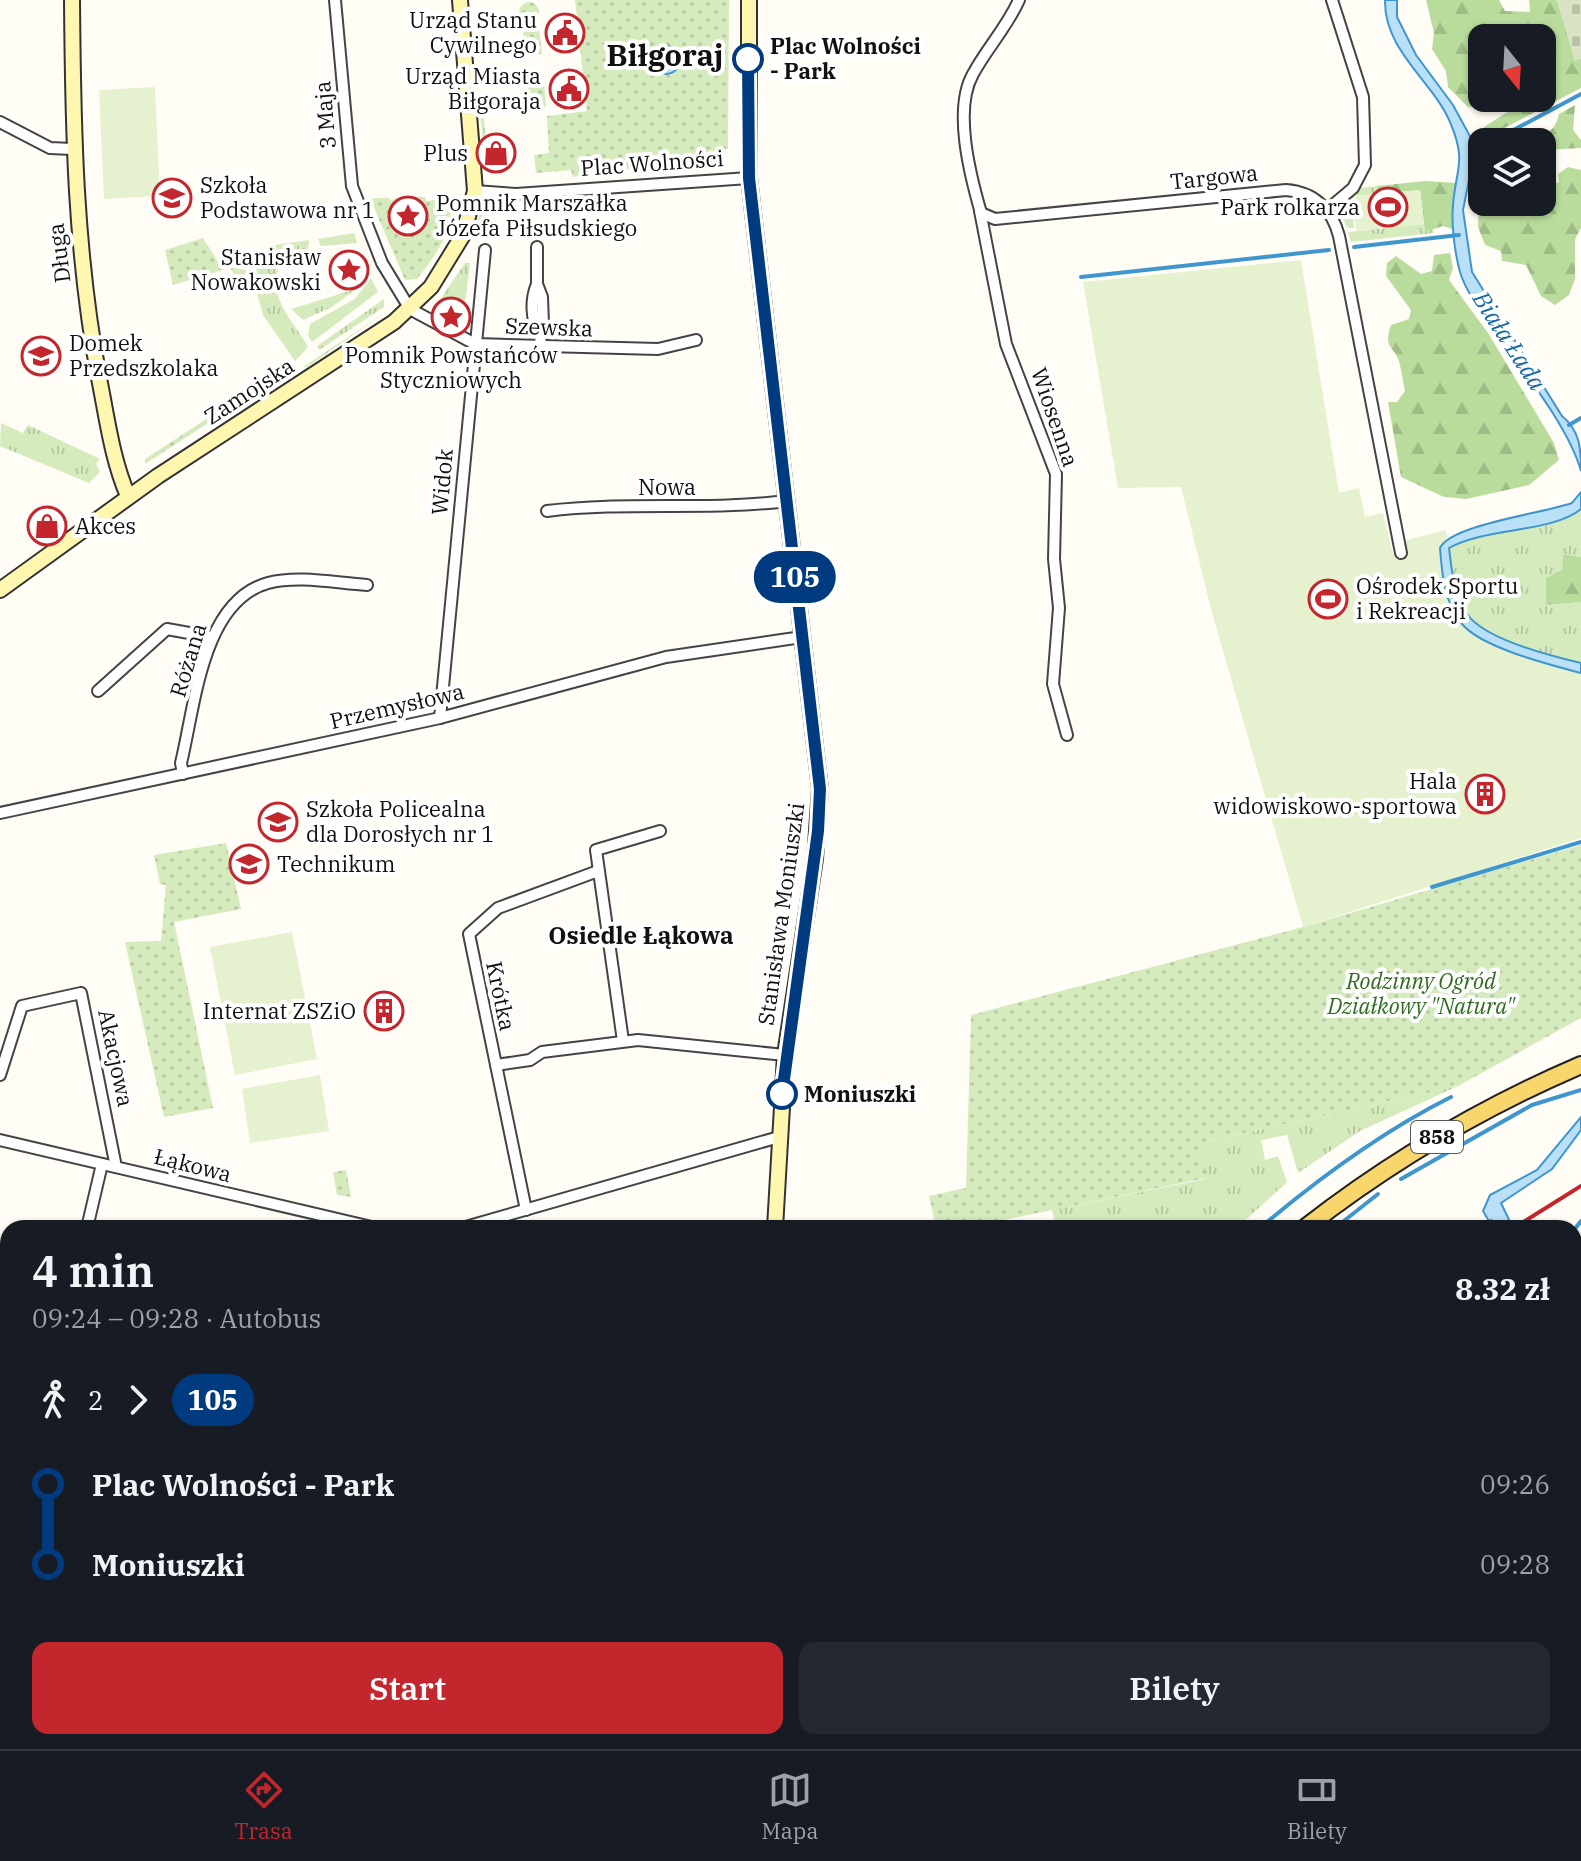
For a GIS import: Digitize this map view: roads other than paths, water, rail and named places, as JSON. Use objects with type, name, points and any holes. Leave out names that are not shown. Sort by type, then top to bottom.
[{"type":"main road","name":"858","points":[[1316,1220],[1373,1177],[1455,1126],[1581,1065]]},
{"type":"street","name":"Długa","points":[[72,0],[72,149],[77,231],[91,329],[116,462],[128,496]]},
{"type":"street","name":"3 Maja","points":[[335,0],[352,186],[382,263],[410,309]]},
{"type":"street","name":"Zamojska","points":[[0,590],[128,496],[410,309],[437,280],[456,250],[470,218],[475,191],[460,0]]},
{"type":"street","name":"Plac Wolności","points":[[475,191],[516,194],[749,178],[749,0]]},
{"type":"street","points":[[980,211],[964,123],[963,99],[973,73],[1019,0]]},
{"type":"street","points":[[1332,0],[1363,97],[1365,165],[1358,182],[1327,210],[1339,236],[1401,553]]},
{"type":"street","points":[[0,122],[50,148],[72,149]]},
{"type":"street","name":"Stanisława Moniuszki","points":[[749,178],[820,806],[785,1055],[775,1220]]},
{"type":"street","name":"Targowa","points":[[980,211],[986,218],[998,219],[1286,190],[1305,193],[1327,210]]},
{"type":"street","name":"Wiosenna","points":[[980,211],[1006,344],[1056,474],[1054,559],[1059,608],[1053,684],[1067,735]]},
{"type":"street","points":[[537,247],[537,284],[542,297],[543,325],[539,348]]},
{"type":"street","name":"Widok","points":[[440,718],[485,250]]},
{"type":"street","name":"Szewska","points":[[410,309],[475,344],[658,349],[696,340]]},
{"type":"street","name":"Nowa","points":[[547,511],[577,507],[726,507],[787,501]]},
{"type":"street","name":"Różana","points":[[183,774],[181,763],[211,637],[225,612],[244,593],[268,583],[295,579],[367,585]]},
{"type":"street","points":[[98,691],[158,633],[176,630],[211,637]]},
{"type":"street","name":"Przemysłowa","points":[[0,813],[440,718],[666,657],[802,637]]},
{"type":"street","points":[[623,1041],[596,850],[660,831]]},
{"type":"street","name":"Krótka","points":[[526,1210],[469,934],[498,908],[598,871]]},
{"type":"street","name":"Akacjowa","points":[[0,1075],[22,1006],[81,993],[116,1167]]},
{"type":"street","points":[[496,1065],[530,1060],[542,1052],[623,1041],[785,1055]]},
{"type":"street","points":[[490,1220],[779,1137]]},
{"type":"street","name":"Łąkowa","points":[[0,1140],[342,1220]]},
{"type":"street","points":[[89,1220],[102,1164]]},
{"type":"water","name":"Biała Łada","points":[[1385,0],[1397,0],[1397,17],[1416,55],[1453,105],[1468,133],[1468,185],[1463,210],[1472,272],[1562,416],[1573,428],[1580,447],[1581,471],[1575,453],[1554,415],[1478,306],[1460,272],[1453,221],[1459,164],[1455,135],[1442,107],[1400,50],[1387,18]]},
{"type":"water","points":[[666,46],[676,50],[680,60],[676,70],[666,74],[656,70],[652,60],[656,50]]},
{"type":"water","points":[[1581,492],[1581,509],[1569,517],[1481,536],[1449,548],[1459,598],[1476,623],[1503,639],[1581,663],[1581,673],[1501,648],[1472,633],[1456,616],[1448,597],[1440,548],[1447,540],[1479,526],[1572,503]]},
{"type":"water","points":[[1581,1117],[1581,1130],[1552,1169],[1501,1203],[1509,1220],[1488,1220],[1483,1211],[1490,1195],[1537,1170]]},
{"type":"waterway","points":[[1517,128],[1581,94]]},
{"type":"waterway","points":[[1354,247],[1459,235]]},
{"type":"waterway","points":[[1081,277],[1329,250]]},
{"type":"waterway","points":[[1569,425],[1581,418]]},
{"type":"waterway","points":[[1432,887],[1581,842]]},
{"type":"waterway","points":[[1401,1179],[1532,1105],[1581,1090]]},
{"type":"waterway","points":[[1270,1220],[1351,1157],[1451,1097]]},
{"type":"waterway","points":[[1345,1220],[1378,1194]]},
{"type":"railway","points":[[1527,1220],[1581,1186]]},
{"type":"place","name":"Urząd Stanu Cywilnego","points":[[565,33]]},
{"type":"place","name":"Plac Wolności - Park","points":[[748,59]]},
{"type":"place","name":"Urząd Miasta Biłgoraja","points":[[569,89]]},
{"type":"place","name":"Plus","points":[[496,153]]},
{"type":"place","name":"Szkoła Podstawowa nr 1","points":[[172,198]]},
{"type":"place","name":"Park rolkarza","points":[[1388,207]]},
{"type":"place","name":"Pomnik Marszałka Józefa Piłsudskiego","points":[[408,216]]},
{"type":"place","name":"Stanisław Nowakowski","points":[[349,270]]},
{"type":"place","name":"Pomnik Powstańców Styczniowych","points":[[451,317]]},
{"type":"place","name":"Domek Przedszkolaka","points":[[41,356]]},
{"type":"place","name":"Akces","points":[[47,526]]},
{"type":"place","name":"Ośrodek Sportu i Rekreacji","points":[[1328,599]]},
{"type":"place","name":"Hala widowiskowo-sportowa","points":[[1485,794]]},
{"type":"place","name":"Szkoła Policealna dla Dorosłych nr 1","points":[[278,822]]},
{"type":"place","name":"Technikum","points":[[249,864]]},
{"type":"place","name":"Internat ZSZiO","points":[[384,1011]]},
{"type":"place","name":"Moniuszki","points":[[782,1094]]},
{"type":"district","name":"Biłgoraj","points":[[665,56]]},
{"type":"district","name":"Osiedle Łąkowa","points":[[641,936]]},
{"type":"park label","name":"Rodzinny Ogród Działkowy \"Natura\"","points":[[1421,994]]}]
